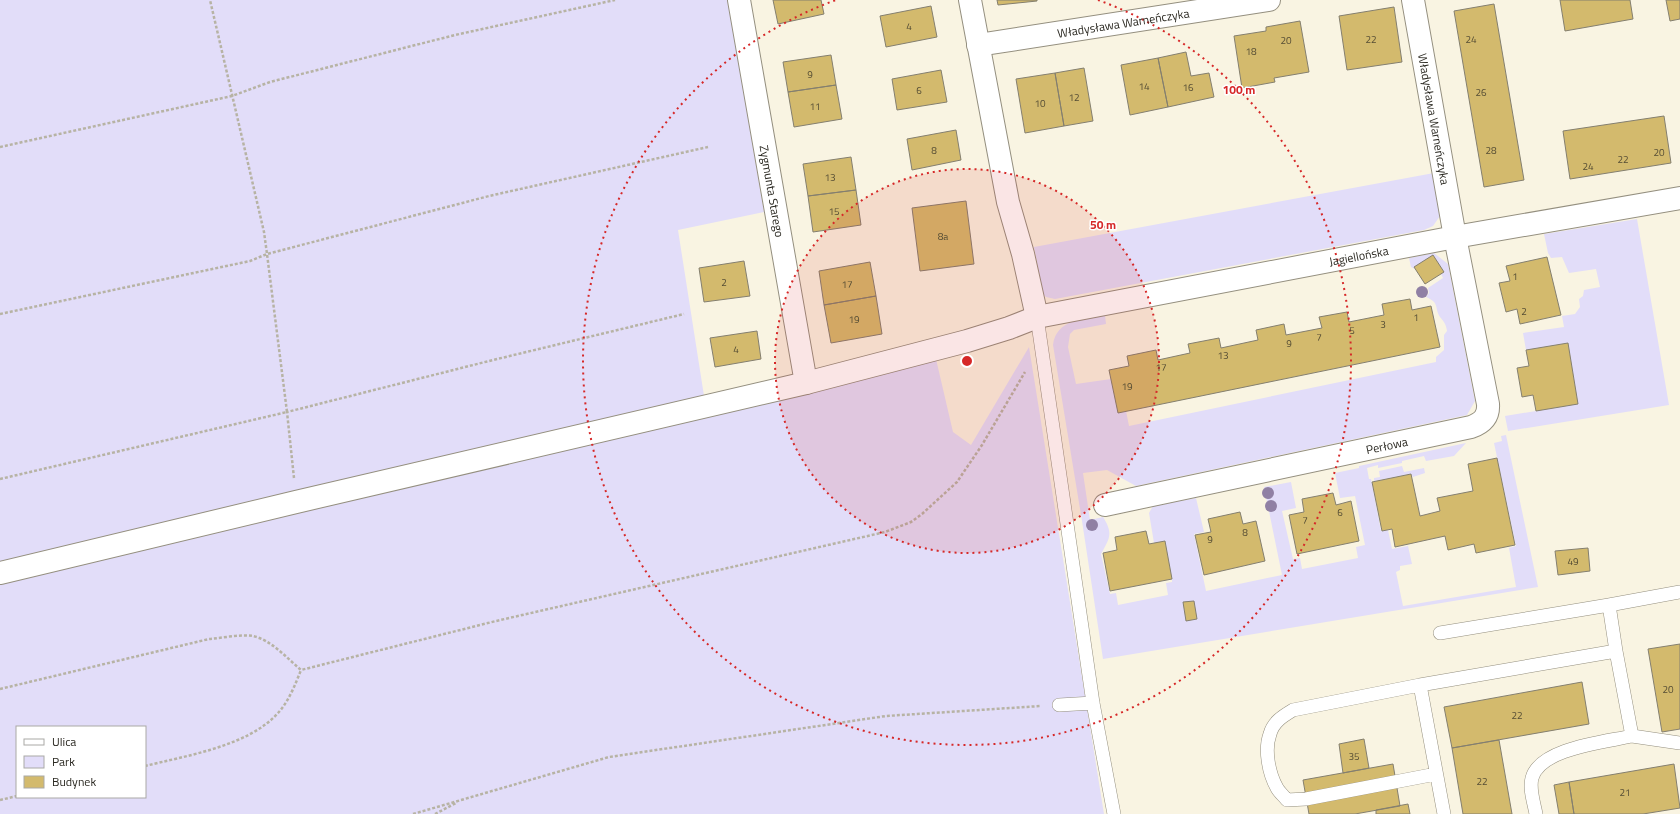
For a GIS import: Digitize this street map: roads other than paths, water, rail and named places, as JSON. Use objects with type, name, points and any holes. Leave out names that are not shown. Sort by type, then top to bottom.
[{"type":"street","name":"Zygmunta Starego","points":[[739,0],[806,383]]},
{"type":"street","points":[[970,0],[1008,202],[1023,254],[1037,317]]},
{"type":"street","name":"Władysława Warneńczyka","points":[[978,45],[1269,0]]},
{"type":"street","name":"Władysława Warneńczyka","points":[[1413,0],[1455,237]]},
{"type":"street","name":"Jagiellońska","points":[[0,573],[806,383],[967,341],[1009,328],[1037,317],[1455,237],[1680,198]]},
{"type":"street","name":"Perłowa","points":[[1105,505],[1470,426],[1482,421],[1488,412],[1488,404],[1455,237]]},
{"type":"lane","points":[[1037,317],[1042,342],[1093,704],[1114,814]]},
{"type":"lane","points":[[1440,633],[1680,592]]},
{"type":"lane","points":[[1609,605],[1632,736]]},
{"type":"lane","points":[[1436,774],[1306,799],[1287,800],[1277,789],[1271,774],[1268,752],[1270,734],[1275,724],[1282,717],[1293,710],[1420,685],[1616,651]]},
{"type":"lane","points":[[1420,685],[1444,814]]},
{"type":"lane","points":[[1059,705],[1093,704]]},
{"type":"lane","points":[[1536,814],[1531,786],[1532,778],[1541,763],[1552,756],[1564,751],[1632,736],[1680,743]]}]
